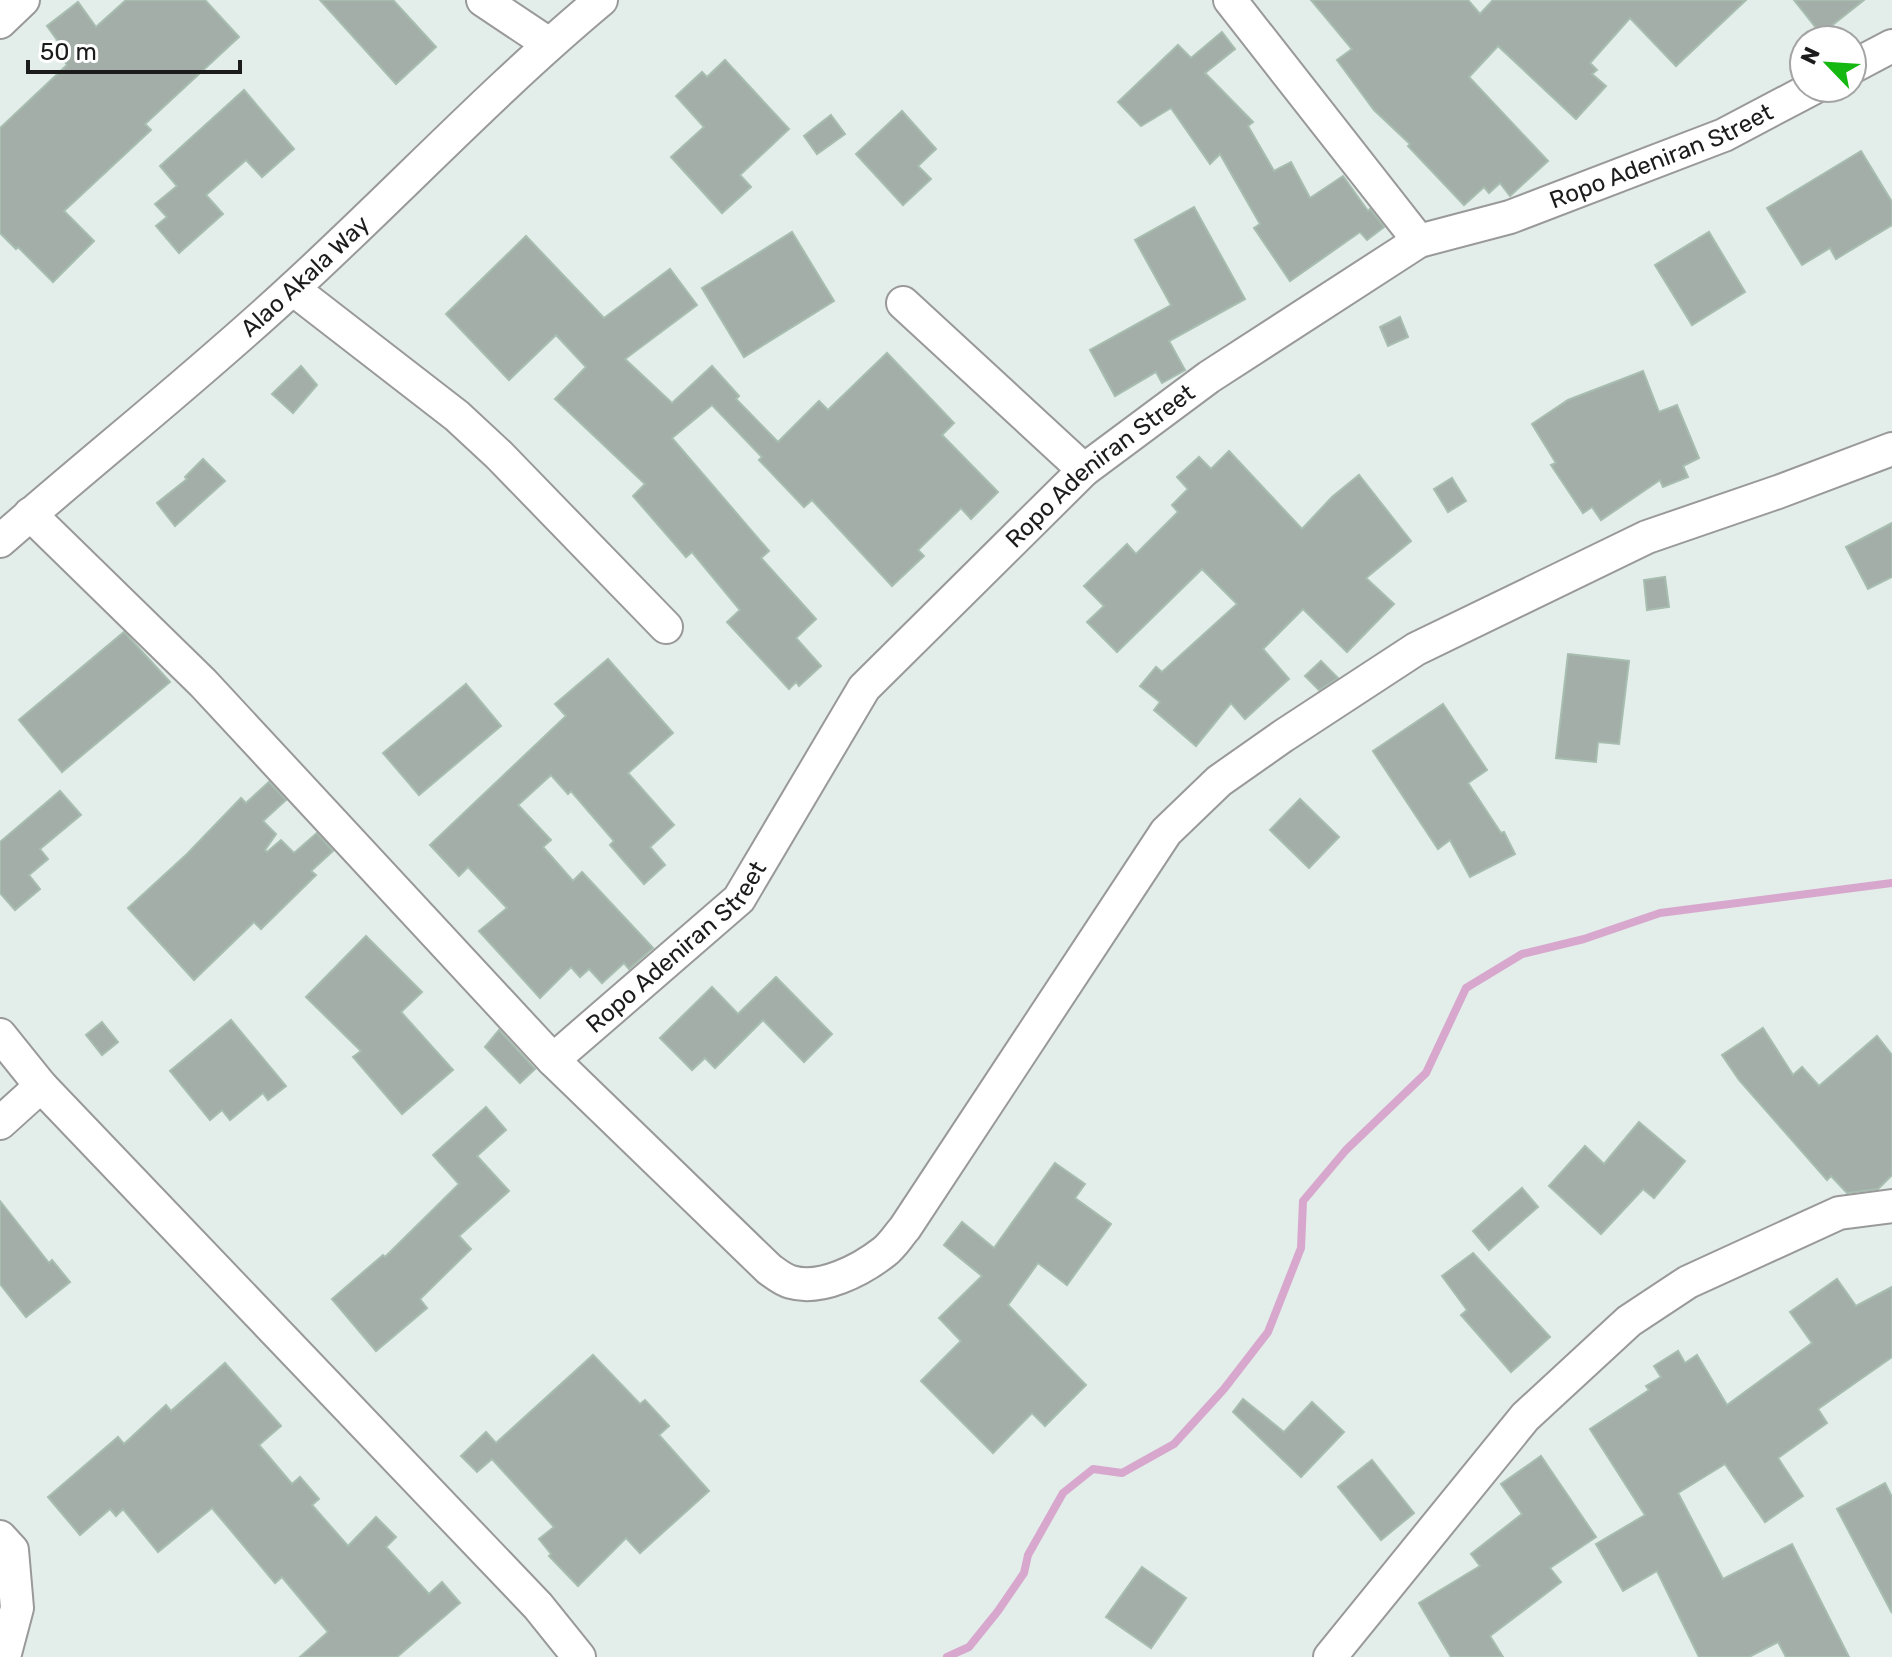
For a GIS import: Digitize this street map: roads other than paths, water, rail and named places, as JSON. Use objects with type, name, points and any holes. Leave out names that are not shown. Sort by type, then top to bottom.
[{"type":"street","points":[[0,22],[23,0]]},
{"type":"street","points":[[483,0],[549,44]]},
{"type":"street","name":"Alao Akala Way","points":[[0,541],[198,375],[293,289],[549,44],[601,0]]},
{"type":"street","points":[[1230,0],[1419,241]]},
{"type":"street","points":[[1868,59],[1892,46]]},
{"type":"street","name":"Ropo Adeniran Street","points":[[553,1060],[739,899],[864,688],[1084,470],[1209,377],[1419,241],[1510,217],[1724,135],[1788,101]]},
{"type":"street","points":[[293,289],[457,416],[666,627]]},
{"type":"street","points":[[903,303],[1084,470]]},
{"type":"street","points":[[30,514],[203,683],[553,1060],[769,1269],[789,1281],[806,1285],[840,1277],[865,1265],[886,1250],[905,1228],[1166,832],[1219,781],[1430,642],[1647,537],[1892,449]]},
{"type":"street","points":[[0,1035],[41,1086],[538,1606],[579,1657]]},
{"type":"street","points":[[0,1123],[41,1086]]},
{"type":"street","points":[[1330,1657],[1525,1417],[1629,1321],[1688,1282],[1839,1213],[1892,1206]]},
{"type":"street","points":[[0,1537],[12,1550],[17,1608],[4,1657]]},
{"type":"waterway","points":[[947,1657],[969,1647],[998,1611],[1024,1573],[1028,1555],[1063,1493],[1093,1469],[1122,1473],[1174,1444],[1224,1389],[1268,1332],[1301,1248],[1303,1201],[1346,1150],[1426,1073],[1466,988],[1522,954],[1584,939],[1660,913],[1892,883]]}]
